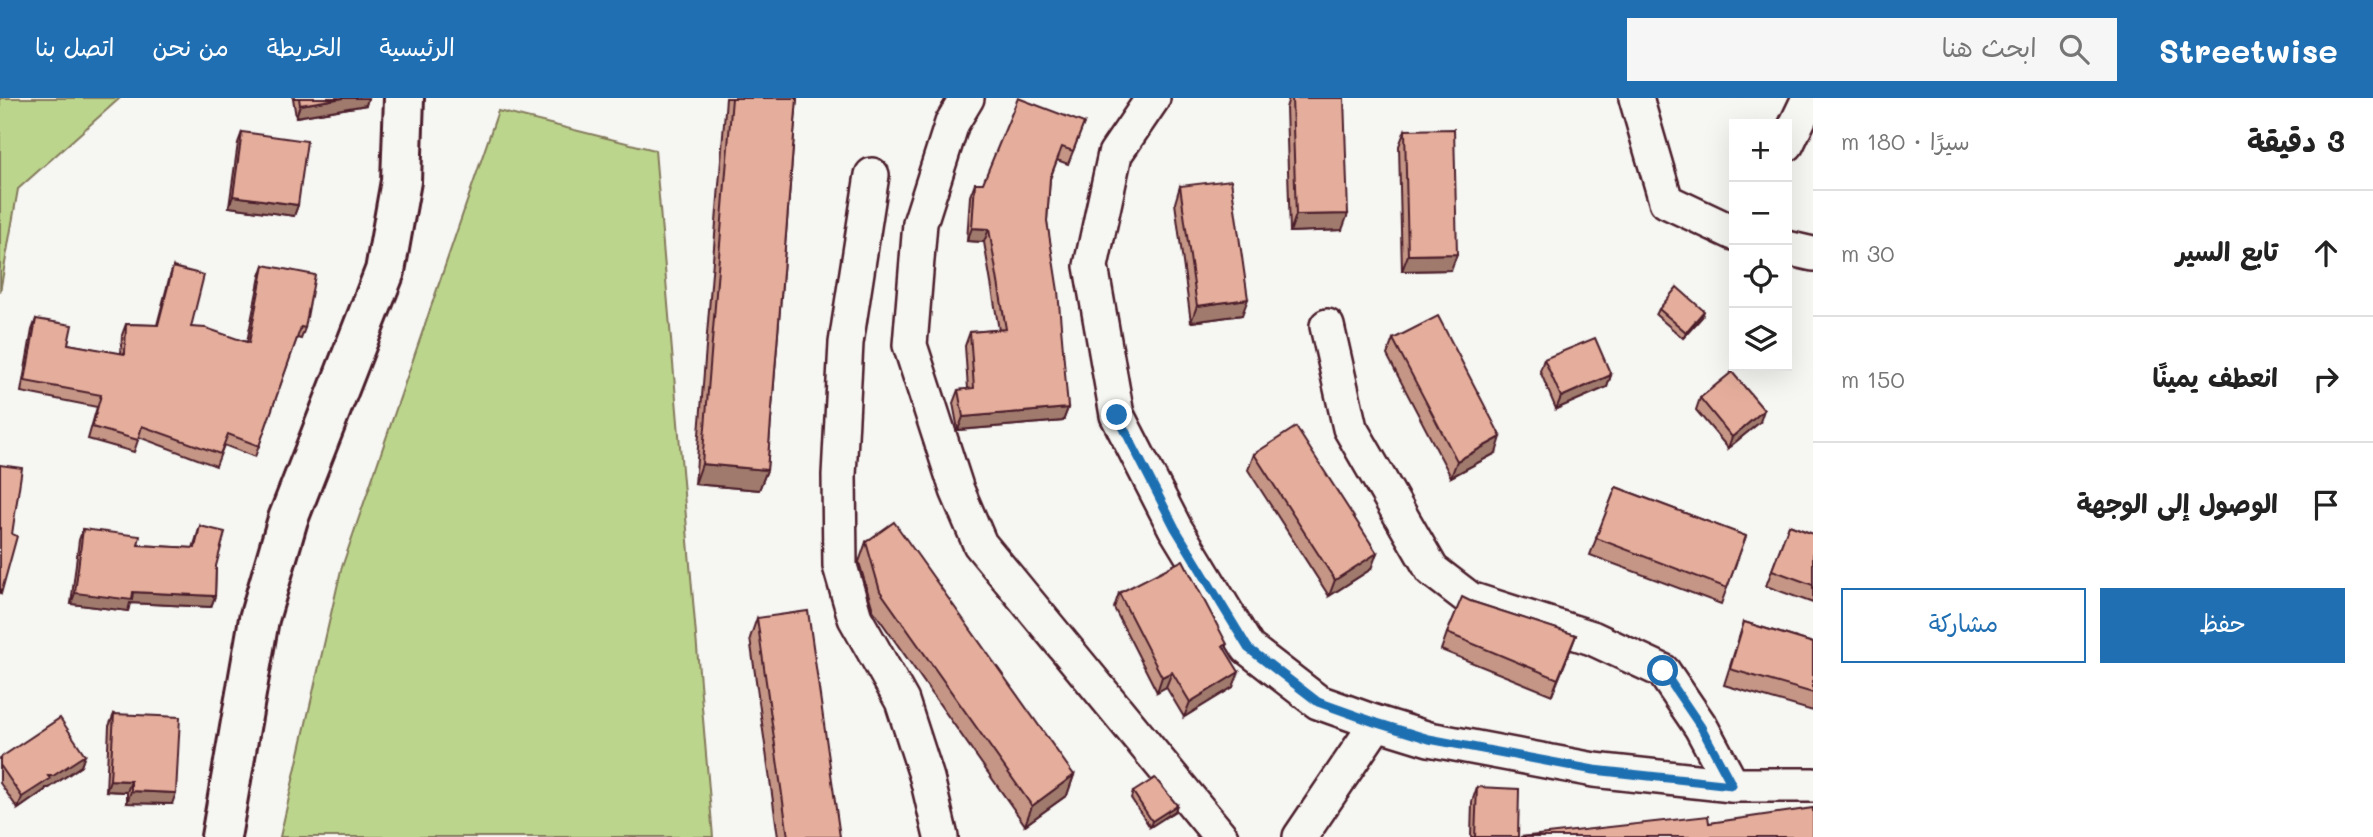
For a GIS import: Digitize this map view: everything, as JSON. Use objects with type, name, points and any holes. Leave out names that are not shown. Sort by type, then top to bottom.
[{"type":"main road","points":[[221,837],[259,619],[288,519],[385,271],[401,181],[404,98]]},
{"type":"street","points":[[967,98],[952,123],[920,223],[910,345],[957,490],[980,544],[1221,837]]},
{"type":"street","points":[[1153,98],[1115,154],[1091,266],[1117,415],[1175,528],[1248,648],[1318,702],[1429,739],[1594,770],[1732,785],[1813,785]]},
{"type":"street","points":[[1636,98],[1666,201],[1729,231]]},
{"type":"street","points":[[1792,134],[1809,98]]},
{"type":"street","points":[[872,175],[846,343],[839,475],[840,566],[855,618],[902,701],[941,837]]},
{"type":"street","points":[[1792,249],[1813,254]]},
{"type":"street","points":[[1327,326],[1350,428],[1432,570],[1470,599],[1591,638],[1663,671],[1701,727],[1732,785]]},
{"type":"street","points":[[1300,837],[1377,723]]},
{"type":"green space","points":[[0,98],[120,98],[18,189],[0,292]]},
{"type":"green space","points":[[498,111],[655,150],[713,837],[280,837],[341,570]]},
{"type":"building","points":[[299,98],[343,98],[300,105]]},
{"type":"building","points":[[732,98],[797,98],[767,470],[702,464]]},
{"type":"building","points":[[1018,98],[1084,123],[1073,151],[1062,147],[1050,178],[1047,221],[1058,291],[1068,408],[963,417],[958,390],[974,388],[970,332],[1006,329],[989,229],[972,228],[975,183],[983,183]]},
{"type":"building","points":[[1292,98],[1344,98],[1348,214],[1296,215]]},
{"type":"building","points":[[1454,129],[1457,254],[1408,255],[1405,130]]},
{"type":"building","points":[[242,132],[307,141],[298,205],[233,196]]},
{"type":"building","points":[[1231,180],[1248,299],[1197,306],[1180,186]]},
{"type":"building","points":[[264,265],[315,275],[305,328],[301,327],[259,446],[228,434],[220,454],[142,426],[138,440],[92,427],[101,395],[25,381],[36,319],[72,325],[68,344],[125,354],[126,324],[158,325],[173,267],[204,275],[191,327],[206,328],[249,343]]},
{"type":"building","points":[[1677,287],[1704,311],[1686,332],[1659,309]]},
{"type":"building","points":[[1438,316],[1501,437],[1457,461],[1393,339]]},
{"type":"building","points":[[1595,338],[1611,375],[1561,397],[1544,359]]},
{"type":"building","points":[[1732,372],[1764,410],[1732,437],[1700,398]]},
{"type":"building","points":[[1296,427],[1377,553],[1335,580],[1254,454]]},
{"type":"building","points":[[0,465],[22,468],[12,534],[17,536],[1,594],[0,593]]},
{"type":"building","points":[[1616,487],[1746,536],[1727,588],[1596,538]]},
{"type":"building","points":[[894,522],[1074,775],[1032,806],[880,591],[866,542]]},
{"type":"building","points":[[1789,525],[1813,534],[1813,585],[1772,570]]},
{"type":"building","points":[[200,526],[225,532],[216,566],[215,596],[133,592],[132,600],[75,593],[83,529],[140,536],[138,545],[195,548]]},
{"type":"building","points":[[1183,560],[1227,644],[1223,646],[1239,672],[1190,702],[1172,672],[1162,677],[1119,593]]},
{"type":"building","points":[[1462,597],[1576,635],[1558,679],[1447,633]]},
{"type":"building","points":[[808,611],[840,837],[788,837],[757,618]]},
{"type":"building","points":[[1744,622],[1813,643],[1813,693],[1730,669]]},
{"type":"building","points":[[114,714],[180,717],[176,793],[131,791],[131,781],[110,780]]},
{"type":"building","points":[[60,718],[85,755],[53,776],[48,776],[50,779],[22,797],[0,765],[0,758]]},
{"type":"building","points":[[1155,778],[1177,805],[1152,821],[1133,792]]},
{"type":"building","points":[[1477,787],[1519,789],[1518,837],[1475,837]]},
{"type":"building","points":[[1813,808],[1813,837],[1520,837],[1708,816],[1709,823]]},
{"type":"route","points":[[1117,415],[1175,528],[1248,648],[1318,702],[1429,739],[1594,770],[1732,785],[1701,727],[1663,671]]}]
